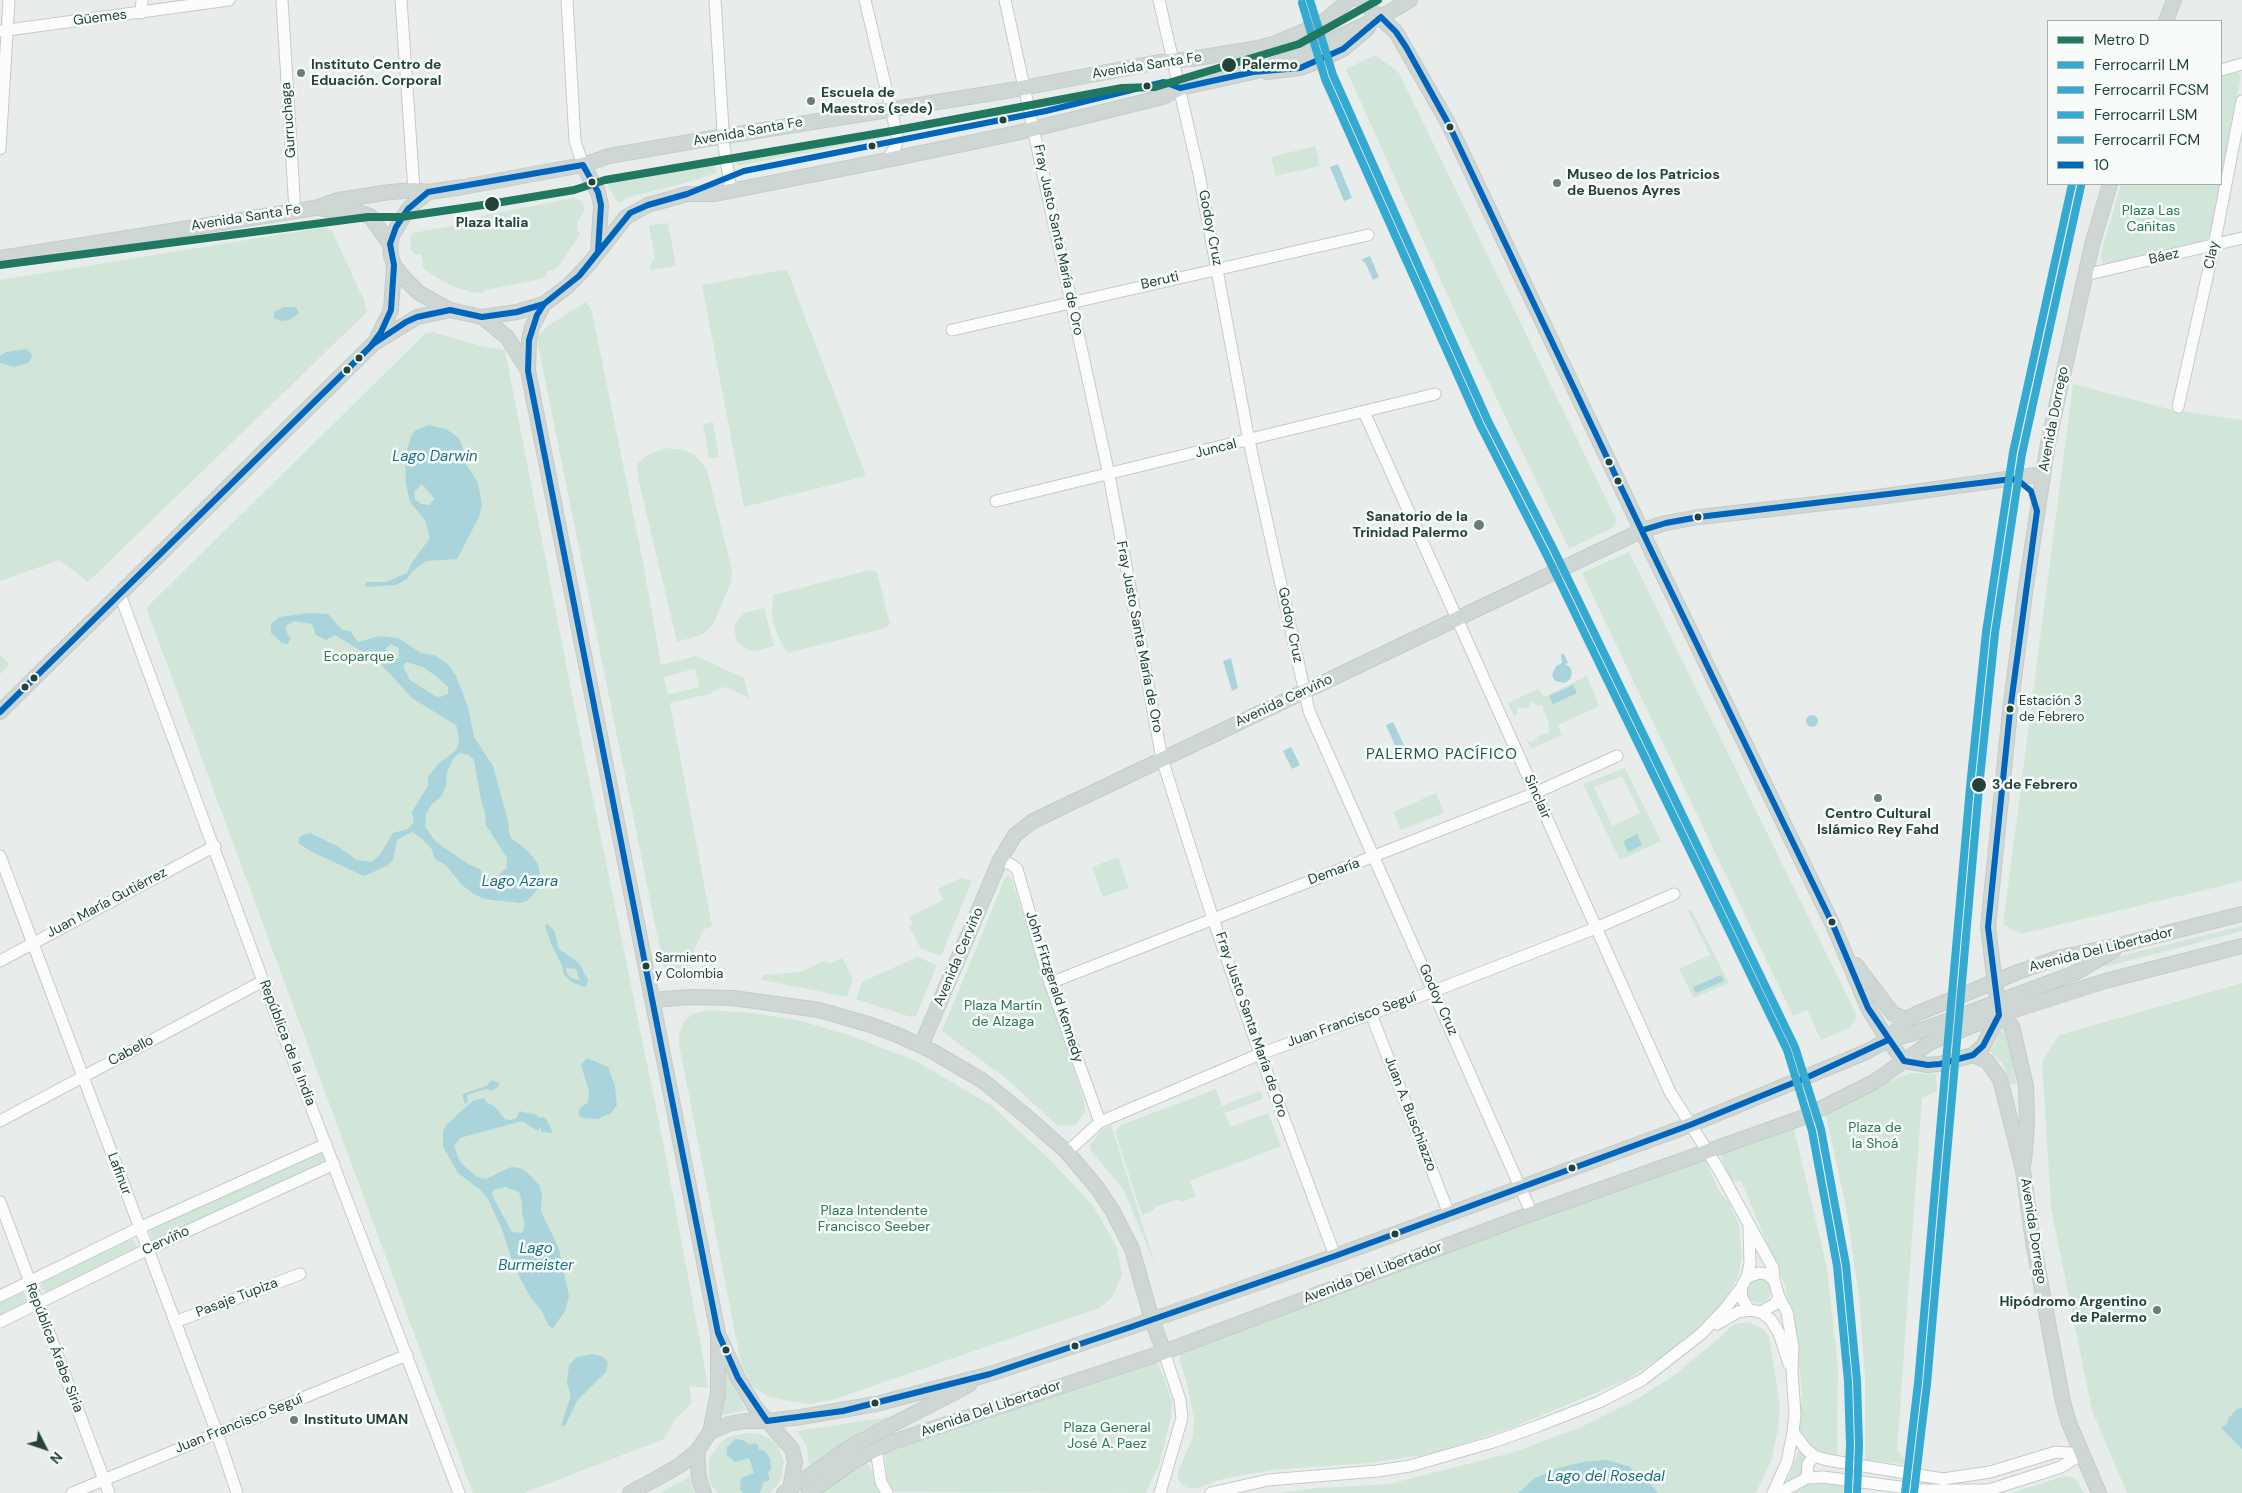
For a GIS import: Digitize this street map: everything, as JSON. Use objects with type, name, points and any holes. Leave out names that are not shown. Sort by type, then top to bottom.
[{"type":"main road","name":"Avenida Santa Fe","points":[[0,258],[315,208],[338,200],[422,191],[583,165],[609,156],[1253,49],[1273,44],[1327,19],[1348,0]]},
{"type":"main road","points":[[1360,0],[1396,32],[1444,115],[1846,953],[1868,1008],[1888,1040],[1904,1061],[1928,1065],[1940,1064],[1973,1055],[1984,1046],[1998,1008]]},
{"type":"main road","name":"Avenida Santa Fe","points":[[544,304],[568,286],[626,217],[639,208],[687,194],[709,194],[730,191],[1033,129],[1163,97],[1180,88],[1253,72],[1300,68],[1343,50],[1381,17],[1410,0]]},
{"type":"main road","points":[[2166,20],[2174,0]]},
{"type":"main road","points":[[583,165],[598,192],[601,205],[598,252]]},
{"type":"main road","name":"Avenida Dorrego","points":[[2023,1170],[2028,1123],[2026,1086],[2012,1026],[1998,1008],[1993,981],[1988,927],[2010,711],[2043,474],[2085,275],[2110,185]]},
{"type":"main road","points":[[373,344],[392,310],[394,264],[390,244],[396,227],[422,191]]},
{"type":"main road","name":"Avenida Santa Fe","points":[[315,208],[333,211],[354,211],[370,216],[390,244]]},
{"type":"main road","points":[[394,264],[407,282],[419,293],[450,310],[482,317],[517,312],[544,304]]},
{"type":"main road","points":[[544,304],[535,321],[529,340],[528,371],[718,1333],[718,1394],[710,1432],[697,1451],[664,1475],[630,1493]]},
{"type":"main road","points":[[0,712],[119,592],[373,344],[417,317],[450,310]]},
{"type":"main road","points":[[482,317],[506,337],[528,371]]},
{"type":"main road","points":[[2012,479],[2031,466],[2048,444]]},
{"type":"main road","name":"Avenida Cerviño","points":[[921,1046],[1000,860],[1015,835],[1033,821],[1643,530],[1666,523],[1699,518],[2043,474]]},
{"type":"main road","points":[[2012,479],[2031,491],[2037,511]]},
{"type":"main road","name":"Avenida Del Libertador","points":[[710,1432],[745,1421],[767,1421],[844,1411],[990,1374],[1152,1320],[1335,1256],[1690,1125],[1810,1076],[1888,1040],[1907,1019],[1993,981],[2058,958],[2123,944],[2242,914]]},
{"type":"main road","points":[[1888,1040],[1998,1008],[2075,973],[2123,944]]},
{"type":"main road","name":"Avenida Del Libertador","points":[[809,1493],[857,1459],[876,1449],[1164,1352],[1532,1214],[1804,1117],[1874,1082],[1931,1042],[1998,1008],[2242,946]]},
{"type":"main road","points":[[1846,953],[1893,1014],[1907,1019]]},
{"type":"main road","points":[[653,1000],[690,996],[725,998],[819,1010],[871,1025],[921,1046],[983,1081],[1020,1110],[1067,1152],[1098,1189],[1121,1226],[1132,1249],[1152,1320],[1164,1352]]},
{"type":"main road","name":"Avenida Del Libertador","points":[[1888,1040],[1931,1042]]},
{"type":"main road","name":"Avenida Dorrego","points":[[1973,1055],[1987,1061],[2000,1079],[2023,1170],[2033,1242],[2063,1402],[2069,1423],[2100,1493]]},
{"type":"main road","points":[[718,1333],[738,1378],[767,1421],[786,1440],[794,1455],[794,1470],[788,1492]]},
{"type":"main road","name":"Avenida Del Libertador","points":[[788,1492],[853,1445],[990,1374]]},
{"type":"main road","points":[[697,1451],[699,1479],[704,1493]]},
{"type":"street","points":[[0,148],[4,31],[9,0]]},
{"type":"street","points":[[141,13],[142,0]]},
{"type":"street","name":"Güemes","points":[[4,31],[229,0]]},
{"type":"street","name":"Gurruchaga","points":[[282,0],[295,210]]},
{"type":"street","points":[[401,0],[422,191]]},
{"type":"street","points":[[567,0],[575,141],[583,165]]},
{"type":"street","points":[[715,0],[724,137],[730,191]]},
{"type":"street","points":[[865,0],[898,140],[895,148],[886,160]]},
{"type":"street","name":"Fray Justo Santa María de Oro","points":[[1005,0],[1109,474],[1162,759],[1260,1054],[1335,1256]]},
{"type":"street","name":"Godoy Cruz","points":[[1158,0],[1180,88],[1218,268],[1249,441],[1309,711],[1532,1214]]},
{"type":"street","points":[[2222,70],[2242,64]]},
{"type":"street","name":"Clay","points":[[2178,407],[2214,246],[2242,101]]},
{"type":"street","name":"Beruti","points":[[952,330],[1071,301],[1368,235]]},
{"type":"street","name":"Báez","points":[[2085,275],[2242,238]]},
{"type":"street","name":"Juncal","points":[[996,501],[1249,441],[1435,394]]},
{"type":"street","name":"Sinclair","points":[[1364,412],[1670,1092],[1708,1150],[1773,1268],[1774,1280]]},
{"type":"street","name":"República de la India","points":[[119,592],[215,846],[263,982],[459,1493]]},
{"type":"street","name":"Demaría","points":[[1050,983],[1535,793],[1616,756]]},
{"type":"street","name":"Juan María Gutiérrez","points":[[0,961],[215,846]]},
{"type":"street","name":"Lafinur","points":[[0,856],[217,1432],[237,1493]]},
{"type":"street","name":"John Fitzgerald Kennedy","points":[[1000,860],[1006,861],[1017,869],[1050,983],[1100,1122]]},
{"type":"street","name":"Juan Francisco Seguí","points":[[1067,1152],[1100,1122],[1260,1054],[1434,991],[1596,928],[1674,894]]},
{"type":"street","name":"Cabello","points":[[0,1121],[263,982]]},
{"type":"street","name":"Juan A. Buschiazzo","points":[[1371,1014],[1449,1214]]},
{"type":"street","name":"Cerviño","points":[[0,1296],[139,1228],[326,1144]]},
{"type":"street","points":[[295,1158],[303,1164],[306,1170],[307,1173],[304,1178]]},
{"type":"street","name":"Cerviño","points":[[0,1322],[148,1249],[334,1164]]},
{"type":"street","name":"República Árabe Siria","points":[[0,1202],[109,1493]]},
{"type":"street","points":[[1701,1334],[1724,1310],[1747,1277],[1750,1264],[1748,1224]]},
{"type":"street","points":[[1747,1277],[1759,1272],[1767,1274],[1774,1280],[1786,1312],[1792,1339],[1794,1432],[1786,1462],[1773,1493]]},
{"type":"street","name":"Pasaje Tupiza","points":[[175,1322],[300,1274]]},
{"type":"street","points":[[1741,1288],[1742,1298],[1755,1311],[1771,1320],[1779,1333],[1792,1370]]},
{"type":"street","points":[[1211,1493],[1268,1480],[1377,1471],[1410,1466],[1493,1442],[1599,1402],[1642,1380],[1701,1334],[1738,1312],[1755,1311],[1775,1304],[1779,1297]]},
{"type":"street","points":[[1160,1493],[1182,1418],[1180,1400],[1164,1352]]},
{"type":"street","name":"Juan Francisco Seguí","points":[[72,1493],[407,1355]]},
{"type":"street","points":[[1794,1432],[1814,1456],[1827,1460],[1943,1479],[1990,1472],[2056,1452],[2082,1454]]},
{"type":"street","points":[[876,1449],[881,1482],[887,1493]]},
{"type":"street","points":[[1779,1493],[1807,1478],[1823,1477],[1923,1490],[1989,1490],[2062,1467],[2082,1454]]},
{"type":"street","points":[[1807,1478],[1808,1464],[1814,1456]]},
{"type":"street","points":[[1874,1485],[1876,1468]]},
{"type":"green space","points":[[1375,55],[1399,73],[1616,519],[1615,525],[1610,529],[1569,549],[1457,316],[1346,69]]},
{"type":"green space","points":[[2236,71],[2241,77],[2222,175],[2222,75]]},
{"type":"green space","points":[[888,131],[888,137],[737,166],[736,157],[738,155]]},
{"type":"green space","points":[[1315,146],[1320,166],[1276,176],[1271,157]]},
{"type":"green space","points":[[714,160],[717,173],[629,197],[619,203],[605,179],[607,176]]},
{"type":"green space","name":"Plaza Las Cañitas","points":[[2121,185],[2220,185],[2210,234],[2207,239],[2106,265],[2103,264],[2100,257]]},
{"type":"green space","name":"Plaza Italia","points":[[573,198],[581,201],[584,205],[584,212],[577,222],[577,231],[580,234],[561,263],[554,270],[547,271],[545,277],[540,279],[485,290],[484,293],[468,292],[467,290],[452,286],[431,274],[421,266],[423,264],[421,254],[416,255],[411,250],[410,238],[412,233],[457,225],[457,221]]},
{"type":"green space","points":[[668,223],[676,266],[652,270],[649,267],[655,258],[649,226]]},
{"type":"green space","points":[[326,227],[332,231],[364,300],[367,312],[88,582],[59,560],[0,581],[0,280]]},
{"type":"green space","points":[[786,270],[789,275],[866,476],[744,507],[702,285]]},
{"type":"green space","points":[[586,302],[592,312],[644,567],[661,665],[696,656],[744,678],[749,698],[726,687],[713,691],[713,693],[670,703],[712,926],[703,930],[682,980],[670,979],[666,975],[663,964],[538,345],[538,337],[546,327]],"holes":[[[695,669],[699,687],[668,695],[664,677]]]},
{"type":"green space","name":"Ecoparque","points":[[432,332],[485,347],[505,350],[576,715],[665,1152],[708,1388],[689,1386],[692,1403],[676,1418],[664,1439],[524,1493],[473,1493],[147,610],[148,606],[426,333]]},
{"type":"green space","points":[[2073,384],[2173,410],[2242,420],[2242,881],[2021,934],[2003,925]]},
{"type":"green space","points":[[713,422],[719,457],[709,459],[703,424]]},
{"type":"green space","points":[[665,448],[684,450],[695,455],[707,470],[732,570],[731,582],[713,625],[703,634],[677,642],[638,478],[637,464],[648,455]]},
{"type":"green space","points":[[1629,552],[1856,1014],[1855,1020],[1849,1028],[1821,1040],[1807,1010],[1793,1016],[1582,573]]},
{"type":"green space","points":[[870,570],[877,572],[890,624],[885,628],[788,653],[782,645],[773,622],[773,595]]},
{"type":"green space","points":[[764,608],[774,646],[757,651],[749,650],[737,642],[734,629],[735,624],[744,613]]},
{"type":"green space","points":[[0,655],[10,664],[0,674]]},
{"type":"green space","points":[[1587,676],[1599,706],[1558,725],[1562,735],[1531,749],[1526,739],[1531,743],[1541,734],[1549,734],[1549,724],[1542,705],[1538,706],[1532,701],[1529,707],[1524,709],[1517,707],[1517,714],[1514,716],[1508,703],[1538,689],[1544,697]]},
{"type":"green space","points":[[1625,768],[1661,841],[1620,860],[1583,784]],"holes":[[[1622,776],[1640,813],[1612,826],[1594,787]]]},
{"type":"green space","points":[[1436,793],[1444,813],[1401,830],[1393,812]]},
{"type":"green space","points":[[1118,857],[1129,888],[1103,897],[1092,867]]},
{"type":"green space","name":"Plaza Martín de Alzaga","points":[[1008,875],[1011,878],[1084,1100],[1085,1112],[1075,1125],[1058,1126],[1008,1080],[942,1031],[1005,878]]},
{"type":"green space","points":[[961,878],[972,881],[941,956],[921,949],[909,926],[913,924],[909,917],[943,900],[938,889]]},
{"type":"green space","points":[[1691,909],[1729,983],[1694,998],[1679,969],[1710,955],[1688,911]]},
{"type":"green space","points":[[2242,926],[2242,931],[2105,967],[2104,964],[2117,957]]},
{"type":"green space","points":[[917,957],[937,965],[916,1016],[911,1017],[856,999],[862,982]]},
{"type":"green space","points":[[842,958],[853,979],[847,997],[762,980],[763,975],[801,972],[826,960],[829,964]]},
{"type":"green space","name":"Hipódromo Argentino de Palermo","points":[[2242,983],[2242,1493],[2127,1493],[2092,1411],[2051,1208],[2042,1061],[2059,1035]]},
{"type":"green space","name":"Plaza Intendente Francisco Seeber","points":[[709,1010],[753,1013],[798,1020],[848,1035],[914,1060],[991,1105],[1049,1159],[1092,1204],[1117,1248],[1122,1275],[1112,1298],[1099,1308],[829,1401],[808,1404],[783,1400],[768,1397],[752,1386],[741,1364],[679,1044],[679,1034],[684,1021],[693,1014]]},
{"type":"green space","points":[[2005,1028],[2010,1044],[2016,1084],[2011,1085],[2002,1063],[1990,1051],[1995,1044],[1999,1032]]},
{"type":"green space","name":"Plaza de la Shoá","points":[[1911,1073],[1936,1074],[1937,1091],[1922,1098],[1897,1451],[1906,1460],[1905,1464],[1865,1460],[1865,1378],[1859,1298],[1846,1207],[1825,1112],[1876,1086]]},
{"type":"green space","points":[[1216,1089],[1222,1106],[1260,1091],[1263,1099],[1225,1113],[1230,1127],[1268,1113],[1281,1146],[1190,1181],[1196,1197],[1180,1202],[1179,1199],[1154,1207],[1155,1210],[1142,1215],[1115,1132],[1121,1125]]},
{"type":"green space","points":[[1793,1124],[1827,1268],[1838,1367],[1837,1455],[1816,1451],[1808,1446],[1799,1432],[1802,1392],[1796,1339],[1785,1286],[1741,1181],[1734,1181],[1728,1177],[1721,1156],[1724,1150]]},
{"type":"green space","points":[[1111,1125],[1155,1264],[1123,1189],[1092,1152],[1090,1146],[1102,1130]]},
{"type":"green space","points":[[318,1152],[324,1157],[325,1163],[159,1240],[153,1239],[151,1236],[150,1231],[154,1228]]},
{"type":"green space","points":[[1701,1157],[1706,1160],[1718,1189],[1729,1203],[1739,1225],[1742,1256],[1738,1277],[1724,1301],[1701,1326],[1670,1351],[1626,1380],[1514,1427],[1430,1454],[1369,1463],[1270,1470],[1223,1479],[1198,1488],[1187,1488],[1181,1484],[1177,1477],[1193,1437],[1194,1421],[1188,1387],[1179,1359],[1182,1351]]},
{"type":"green space","points":[[129,1240],[134,1240],[137,1248],[49,1294],[40,1286],[46,1279]]},
{"type":"green space","points":[[1759,1279],[1768,1282],[1771,1291],[1768,1300],[1759,1303],[1750,1300],[1747,1291],[1750,1282]]},
{"type":"green space","points":[[17,1292],[23,1292],[29,1302],[0,1317],[0,1301]]},
{"type":"green space","points":[[1748,1322],[1763,1329],[1769,1337],[1780,1406],[1778,1430],[1771,1461],[1756,1493],[1278,1493],[1317,1488],[1389,1484],[1511,1453],[1579,1428],[1639,1398],[1677,1373],[1734,1324]]},
{"type":"green space","points":[[724,1361],[733,1386],[746,1410],[722,1415],[726,1380]]},
{"type":"green space","name":"Plaza General José A. Paez","points":[[1152,1362],[1157,1364],[1164,1377],[1172,1401],[1171,1417],[1160,1462],[1146,1493],[893,1492],[887,1480],[885,1451]]},
{"type":"green space","points":[[902,1415],[865,1429],[809,1465],[807,1447],[797,1431]]},
{"type":"green space","points":[[746,1433],[760,1434],[772,1440],[778,1446],[784,1462],[780,1482],[770,1493],[718,1493],[711,1485],[709,1479],[709,1458],[721,1442],[728,1437]]},
{"type":"green space","points":[[1800,1447],[1807,1455],[1803,1477],[1787,1481]]},
{"type":"green space","points":[[866,1462],[873,1472],[879,1493],[817,1493],[856,1465]]},
{"type":"green space","points":[[2064,1476],[2072,1477],[2076,1480],[2084,1493],[2012,1493]]},
{"type":"green space","points":[[689,1477],[694,1493],[660,1493],[669,1488]]},
{"type":"green space","points":[[1808,1483],[1844,1483],[1843,1493],[1790,1493]]},
{"type":"water","points":[[1338,164],[1352,198],[1344,201],[1330,167]]},
{"type":"water","points":[[1370,256],[1379,277],[1373,280],[1362,259]]},
{"type":"water","points":[[284,307],[295,307],[298,310],[298,314],[289,320],[281,321],[274,318],[274,312]]},
{"type":"water","points":[[26,349],[33,355],[28,363],[14,367],[0,363],[0,356],[6,352]]},
{"type":"water","name":"Lago Darwin","points":[[429,425],[446,429],[459,438],[465,454],[466,464],[478,483],[482,504],[479,517],[457,559],[426,561],[413,571],[407,579],[396,585],[365,587],[366,582],[386,582],[407,573],[411,564],[430,538],[425,520],[410,502],[406,484],[405,455],[412,434],[416,430]],"holes":[[[422,484],[435,499],[429,505],[421,504],[415,499],[414,492]]]},
{"type":"water","name":"Lago Azara","points":[[310,613],[328,614],[342,630],[350,631],[358,642],[380,636],[398,638],[421,653],[434,655],[449,665],[456,676],[468,707],[474,737],[493,766],[511,838],[528,851],[538,864],[541,881],[538,889],[527,901],[521,903],[484,899],[474,894],[462,885],[446,865],[435,859],[431,848],[412,832],[397,840],[393,860],[387,866],[364,876],[312,852],[298,843],[300,836],[310,833],[337,846],[357,860],[372,862],[379,856],[393,833],[408,829],[414,822],[412,812],[428,786],[428,777],[438,764],[455,751],[459,743],[457,727],[412,698],[379,662],[335,635],[326,640],[316,635],[312,624],[294,621],[286,626],[287,634],[291,638],[288,644],[282,643],[271,633],[271,624],[279,617]],"holes":[[[391,644],[399,648],[399,658],[390,659],[386,655],[386,648]],[[406,662],[423,667],[448,687],[448,694],[440,697],[435,696],[410,680],[403,666]],[[459,753],[469,755],[474,760],[486,825],[507,858],[507,868],[501,872],[498,879],[484,877],[480,869],[468,864],[436,842],[425,827],[426,814],[432,804],[441,797],[446,786],[447,772],[453,759]]]},
{"type":"water","points":[[1561,654],[1564,654],[1568,663],[1565,664],[1570,667],[1572,673],[1570,679],[1565,683],[1555,681],[1552,675],[1556,666],[1562,663]]},
{"type":"water","points":[[1231,658],[1238,688],[1232,691],[1223,661]]},
{"type":"water","points":[[1573,685],[1577,693],[1553,704],[1549,696]]},
{"type":"water","points":[[1812,715],[1818,721],[1812,727],[1806,721]]},
{"type":"water","points":[[1393,722],[1405,747],[1397,750],[1386,725]]},
{"type":"water","points":[[1291,747],[1300,765],[1292,769],[1283,751]]},
{"type":"water","points":[[1637,834],[1642,845],[1628,852],[1623,841]]},
{"type":"water","points":[[547,924],[554,930],[559,949],[579,963],[588,981],[585,987],[573,983],[564,975],[562,965],[552,946],[545,926]],"holes":[[[567,968],[576,969],[580,981],[569,977],[566,970]]]},
{"type":"water","points":[[1721,975],[1724,981],[1696,993],[1693,987]]},
{"type":"water","points":[[587,1058],[608,1067],[615,1086],[617,1105],[611,1113],[598,1119],[581,1118],[578,1113],[581,1107],[587,1103],[589,1096],[581,1065]]},
{"type":"water","points":[[491,1080],[499,1083],[499,1086],[492,1091],[486,1089],[467,1095],[468,1102],[465,1104],[462,1094],[487,1086]]},
{"type":"water","name":"Lago Burmeister","points":[[484,1098],[505,1119],[515,1119],[519,1111],[537,1115],[538,1118],[544,1117],[553,1133],[542,1132],[540,1127],[538,1131],[522,1121],[460,1138],[454,1146],[460,1162],[477,1177],[486,1179],[511,1167],[520,1168],[527,1172],[539,1185],[542,1194],[541,1211],[559,1249],[569,1296],[565,1311],[553,1328],[549,1326],[521,1280],[513,1264],[502,1229],[487,1197],[458,1173],[443,1147],[443,1132],[446,1125],[473,1101]],"holes":[[[505,1187],[519,1192],[525,1224],[522,1233],[512,1232],[492,1193],[494,1190]]]},
{"type":"water","points":[[592,1354],[602,1356],[608,1362],[606,1372],[577,1401],[565,1426],[561,1426],[571,1395],[567,1384],[569,1365],[577,1357]]},
{"type":"water","points":[[2242,1408],[2242,1449],[2221,1428],[2227,1424],[2228,1419],[2237,1409]]},
{"type":"water","points":[[735,1439],[743,1440],[749,1444],[756,1443],[759,1447],[758,1449],[765,1451],[770,1459],[771,1469],[767,1474],[769,1480],[763,1483],[760,1493],[743,1493],[740,1489],[741,1478],[754,1473],[749,1458],[735,1462],[727,1455],[727,1447]]},
{"type":"water","name":"Lago del Rosedal","points":[[1606,1460],[1628,1466],[1648,1481],[1658,1493],[1518,1493],[1535,1478],[1559,1468],[1583,1462]]},
{"type":"metro line","name":"D","points":[[0,265],[368,217],[401,217],[490,204],[574,190],[605,180],[892,131],[1122,88],[1155,87],[1299,44],[1378,0]]},
{"type":"rail line","name":"FCSM","points":[[1310,0],[1333,75],[1488,421],[1554,550],[1795,1047],[1821,1129],[1846,1265],[1857,1381],[1859,1445],[1857,1493]]},
{"type":"rail line","name":"LSM","points":[[1302,3],[1325,79],[1480,425],[1546,554],[1787,1050],[1812,1131],[1837,1266],[1848,1381],[1850,1445],[1848,1493]]},
{"type":"rail line","name":"LM","points":[[1905,1493],[1918,1383],[1970,787],[1986,632],[2013,452],[2072,185]]},
{"type":"rail line","name":"FCM","points":[[1914,1493],[1927,1384],[1979,788],[1995,633],[2022,454],[2081,186]]},
{"type":"transit line","name":"10","points":[[0,712],[373,344],[406,322],[417,317],[450,310],[482,317],[517,312],[544,304],[579,276],[630,213],[648,205],[687,194],[744,171],[1046,111],[1164,82],[1180,88],[1253,72],[1300,68],[1343,49],[1381,17],[1396,32],[1406,47],[1448,123],[1650,548],[1833,925],[1868,1008],[1904,1061],[1928,1065],[1940,1064],[1973,1055],[1983,1046],[1999,1015],[1988,927],[2010,711],[2037,511],[2031,491],[2019,481],[2012,479],[1699,517],[1666,523],[1643,530]]},
{"type":"transit line","name":"10","points":[[370,347],[381,332],[391,310],[394,265],[390,244],[396,227],[408,209],[428,192],[583,165],[598,192],[601,205],[598,252],[579,276],[544,304],[537,315],[529,340],[528,371],[718,1333],[738,1378],[767,1421],[843,1411],[990,1374],[1131,1327],[1335,1256],[1690,1125],[1810,1076],[1888,1040]]},
{"type":"place","name":"Palermo","points":[[1229,65]]},
{"type":"place","name":"Instituto Centro de Eduación. Corporal","points":[[301,73]]},
{"type":"place","name":"Escuela de Maestros (sede)","points":[[811,101]]},
{"type":"place","name":"Museo de los Patricios de Buenos Ayres","points":[[1557,183]]},
{"type":"place","name":"Plaza Italia","points":[[492,204]]},
{"type":"place","name":"Sanatorio de la Trinidad Palermo","points":[[1479,525]]},
{"type":"place","name":"Estación 3 de Febrero","points":[[2010,709]]},
{"type":"place","name":"3 de Febrero","points":[[1979,785]]},
{"type":"place","name":"Centro Cultural Islámico Rey Fahd","points":[[1878,798]]},
{"type":"place","name":"Sarmiento y Colombia","points":[[646,966]]},
{"type":"place","name":"Hipódromo Argentino de Palermo","points":[[2157,1310]]},
{"type":"place","name":"Instituto UMAN","points":[[294,1420]]},
{"type":"district","name":"PALERMO PACÍFICO","points":[[1442,755]]}]
